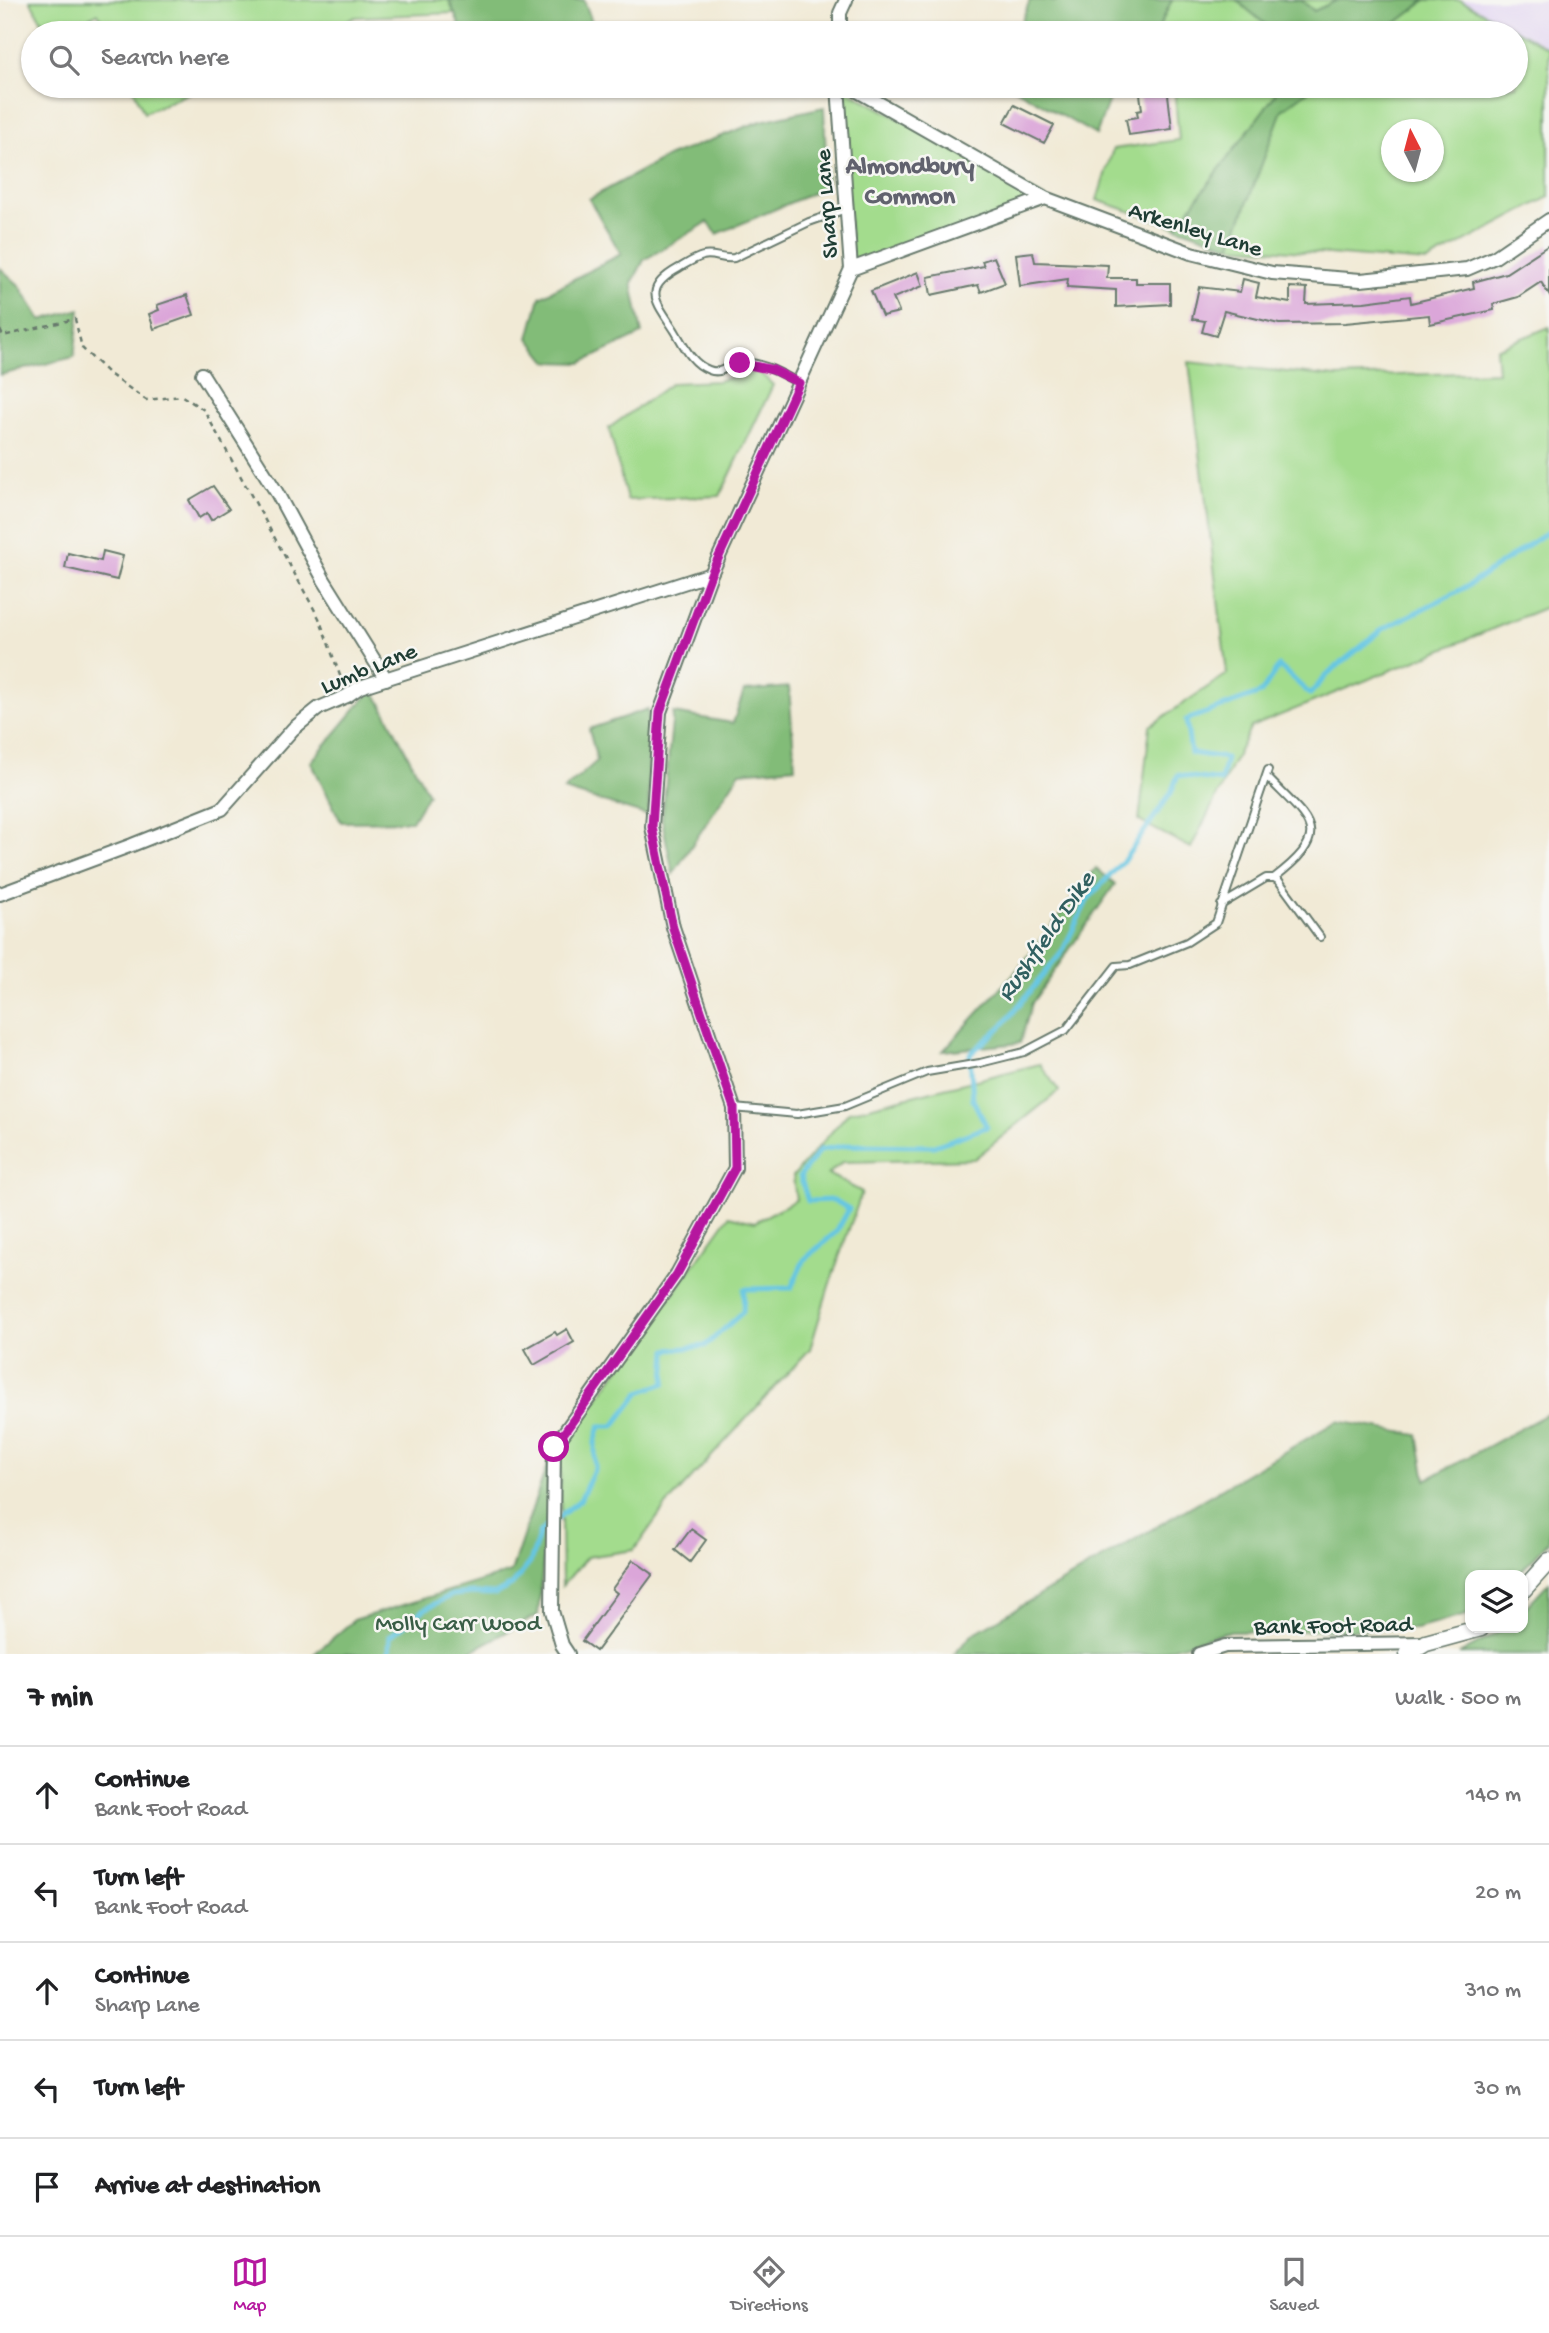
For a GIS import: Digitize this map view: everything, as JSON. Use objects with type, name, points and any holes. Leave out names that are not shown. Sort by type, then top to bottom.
[{"type":"street","points":[[841,21],[846,0]]},
{"type":"street","name":"Sharp Lane","points":[[734,1108],[673,928],[652,827],[660,712],[711,574],[851,269],[839,98]]},
{"type":"street","name":"Arkenley Lane","points":[[870,98],[1045,198],[1191,253],[1272,273],[1361,280],[1467,269],[1495,257],[1549,220]]},
{"type":"street","points":[[851,269],[1045,198]]},
{"type":"street","points":[[202,374],[277,493],[324,580],[386,679]]},
{"type":"street","name":"Lumb Lane","points":[[0,894],[222,809],[293,729],[319,708],[360,687],[711,574]]},
{"type":"street","points":[[568,1654],[562,1645],[552,1611],[554,1447],[677,1274],[735,1168],[734,1108]]},
{"type":"street","points":[[1528,1584],[1549,1561]]},
{"type":"street","points":[[1408,1654],[1426,1643],[1465,1632]]},
{"type":"street","name":"Bank Foot Road","points":[[1199,1654],[1225,1646],[1426,1643]]},
{"type":"lane","points":[[799,383],[751,363],[740,363],[719,372],[702,367],[693,360],[656,300],[656,286],[659,281],[703,255],[734,258],[809,222],[847,209]]},
{"type":"lane","points":[[734,1108],[797,1114],[845,1105],[927,1072],[1024,1052],[1066,1030],[1116,966],[1130,965],[1187,942],[1216,923],[1267,773],[1300,811],[1310,828],[1311,837],[1309,845],[1295,862],[1274,878]]},
{"type":"lane","points":[[1221,905],[1266,878],[1274,878],[1320,937]]},
{"type":"path","points":[[0,330],[4,336],[75,319],[82,348],[108,373],[146,400],[182,396],[204,410],[319,618],[347,696]]},
{"type":"shaded area","points":[[1460,0],[1549,0],[1549,48],[1528,37],[1528,21],[1499,21]]},
{"type":"green space","points":[[30,0],[449,0],[454,13],[355,17],[346,21],[102,21],[98,13],[83,21],[41,21]]},
{"type":"green space","points":[[449,0],[584,0],[592,21],[458,21]]},
{"type":"green space","points":[[1030,0],[1172,0],[1162,21],[1022,21]]},
{"type":"green space","points":[[1172,0],[1236,0],[1261,21],[1162,21]]},
{"type":"green space","points":[[1236,0],[1301,0],[1314,11],[1338,0],[1426,0],[1399,21],[1261,21]]},
{"type":"green space","points":[[1301,0],[1338,0],[1314,11]]},
{"type":"green space","points":[[1426,0],[1460,0],[1499,21],[1399,21]]},
{"type":"green space","points":[[1528,37],[1549,48],[1549,197],[1427,262],[1231,246],[1282,110],[1298,98],[1528,98]]},
{"type":"green space","points":[[137,98],[178,98],[144,113]]},
{"type":"green space","name":"Almondbury Common","points":[[840,98],[861,98],[1045,198],[852,267]]},
{"type":"green space","points":[[1031,98],[1110,98],[1096,135]]},
{"type":"green space","points":[[1175,98],[1273,98],[1176,227],[1097,200],[1113,149],[1179,140]]},
{"type":"green space","points":[[1273,98],[1298,98],[1282,110],[1231,246],[1176,227]]},
{"type":"green space","points":[[824,107],[827,187],[717,234],[708,222],[644,260],[632,283],[642,334],[581,363],[548,362],[529,338],[540,297],[621,254],[589,199],[669,156],[761,121]]},
{"type":"green space","points":[[0,268],[19,285],[41,320],[80,309],[74,357],[0,375]]},
{"type":"green space","points":[[1549,327],[1549,606],[1251,727],[1191,848],[1139,821],[1150,726],[1227,674],[1189,362],[1336,377],[1498,372],[1496,349]]},
{"type":"green space","points":[[758,371],[773,385],[720,496],[627,500],[609,428],[672,383],[718,381]]},
{"type":"green space","points":[[789,687],[795,767],[740,772],[673,874],[662,820],[673,713],[733,723],[744,691]]},
{"type":"green space","points":[[373,688],[428,794],[412,821],[341,822],[311,762]]},
{"type":"green space","points":[[648,709],[649,816],[564,790],[597,761],[589,729]]},
{"type":"green space","points":[[1096,868],[1115,884],[1032,1003],[1020,1043],[943,1051],[1019,968]]},
{"type":"green space","points":[[1040,1064],[1059,1091],[974,1159],[843,1162],[828,1174],[862,1192],[810,1349],[665,1507],[634,1550],[587,1557],[562,1586],[560,1451],[729,1216],[755,1222],[796,1200],[793,1176],[849,1112]]},
{"type":"green space","points":[[1549,1413],[1549,1541],[1523,1570],[1465,1570],[1465,1615],[1416,1629],[1225,1632],[1152,1654],[954,1654],[973,1634],[1337,1421],[1418,1435],[1426,1480]]},
{"type":"green space","name":"Molly Carr Wood","points":[[555,1441],[538,1615],[466,1654],[314,1654],[354,1620],[511,1572]]},
{"type":"green space","points":[[1549,1582],[1549,1654],[1459,1654],[1497,1633],[1528,1633],[1528,1605]]},
{"type":"building","points":[[1140,98],[1168,98],[1172,129],[1129,135],[1126,119],[1138,117],[1137,111],[1142,110]]},
{"type":"building","points":[[1014,105],[1054,125],[1044,143],[1004,123]]},
{"type":"building","points":[[1549,245],[1549,295],[1541,282],[1518,297],[1493,304],[1494,310],[1430,324],[1429,315],[1345,323],[1279,324],[1224,311],[1216,336],[1202,332],[1205,321],[1192,319],[1199,287],[1240,292],[1243,279],[1259,283],[1256,297],[1290,303],[1290,287],[1307,288],[1306,304],[1364,302],[1410,296],[1411,303],[1474,288],[1473,282],[1506,273]]},
{"type":"building","points":[[1033,252],[1035,262],[1108,265],[1107,278],[1136,278],[1136,283],[1170,283],[1170,304],[1116,307],[1116,290],[1067,287],[1068,279],[1020,286],[1016,254]]},
{"type":"building","points":[[994,257],[1005,283],[981,292],[978,285],[931,295],[928,277],[984,266],[982,261]]},
{"type":"building","points":[[918,272],[923,286],[893,298],[899,312],[882,316],[871,291]]},
{"type":"building","points":[[187,295],[194,315],[154,329],[149,314],[159,310],[157,305]]},
{"type":"building","points":[[213,486],[229,509],[211,520],[207,513],[199,518],[189,500]]},
{"type":"building","points":[[103,551],[123,556],[117,580],[65,568],[68,553],[101,561]]},
{"type":"building","points":[[567,1329],[574,1342],[534,1365],[525,1349],[555,1332],[557,1335]]},
{"type":"building","points":[[691,1529],[706,1540],[690,1562],[675,1550]]},
{"type":"building","points":[[633,1560],[653,1574],[596,1651],[582,1641],[617,1593],[612,1589]]},
{"type":"waterway","name":"Rushfield Dike","points":[[389,1654],[390,1636],[425,1609],[452,1595],[495,1594],[512,1585],[530,1563],[540,1532],[580,1500],[595,1468],[595,1442],[600,1426],[614,1426],[640,1392],[665,1383],[667,1350],[705,1346],[743,1312],[744,1289],[791,1288],[804,1260],[837,1231],[849,1209],[834,1200],[808,1201],[800,1176],[820,1150],[849,1145],[934,1146],[987,1127],[973,1100],[970,1054],[1002,1026],[1062,952],[1088,899],[1125,859],[1171,793],[1178,775],[1221,781],[1226,758],[1191,753],[1186,720],[1261,693],[1279,666],[1310,694],[1330,672],[1383,629],[1466,587],[1549,531]]},
{"type":"district","name":"Almondbury Common","points":[[910,179]]},
{"type":"route","points":[[554,1447],[677,1274],[735,1168],[734,1108],[673,928],[652,827],[660,712],[711,574],[799,383],[773,370],[751,363],[740,363]]}]
